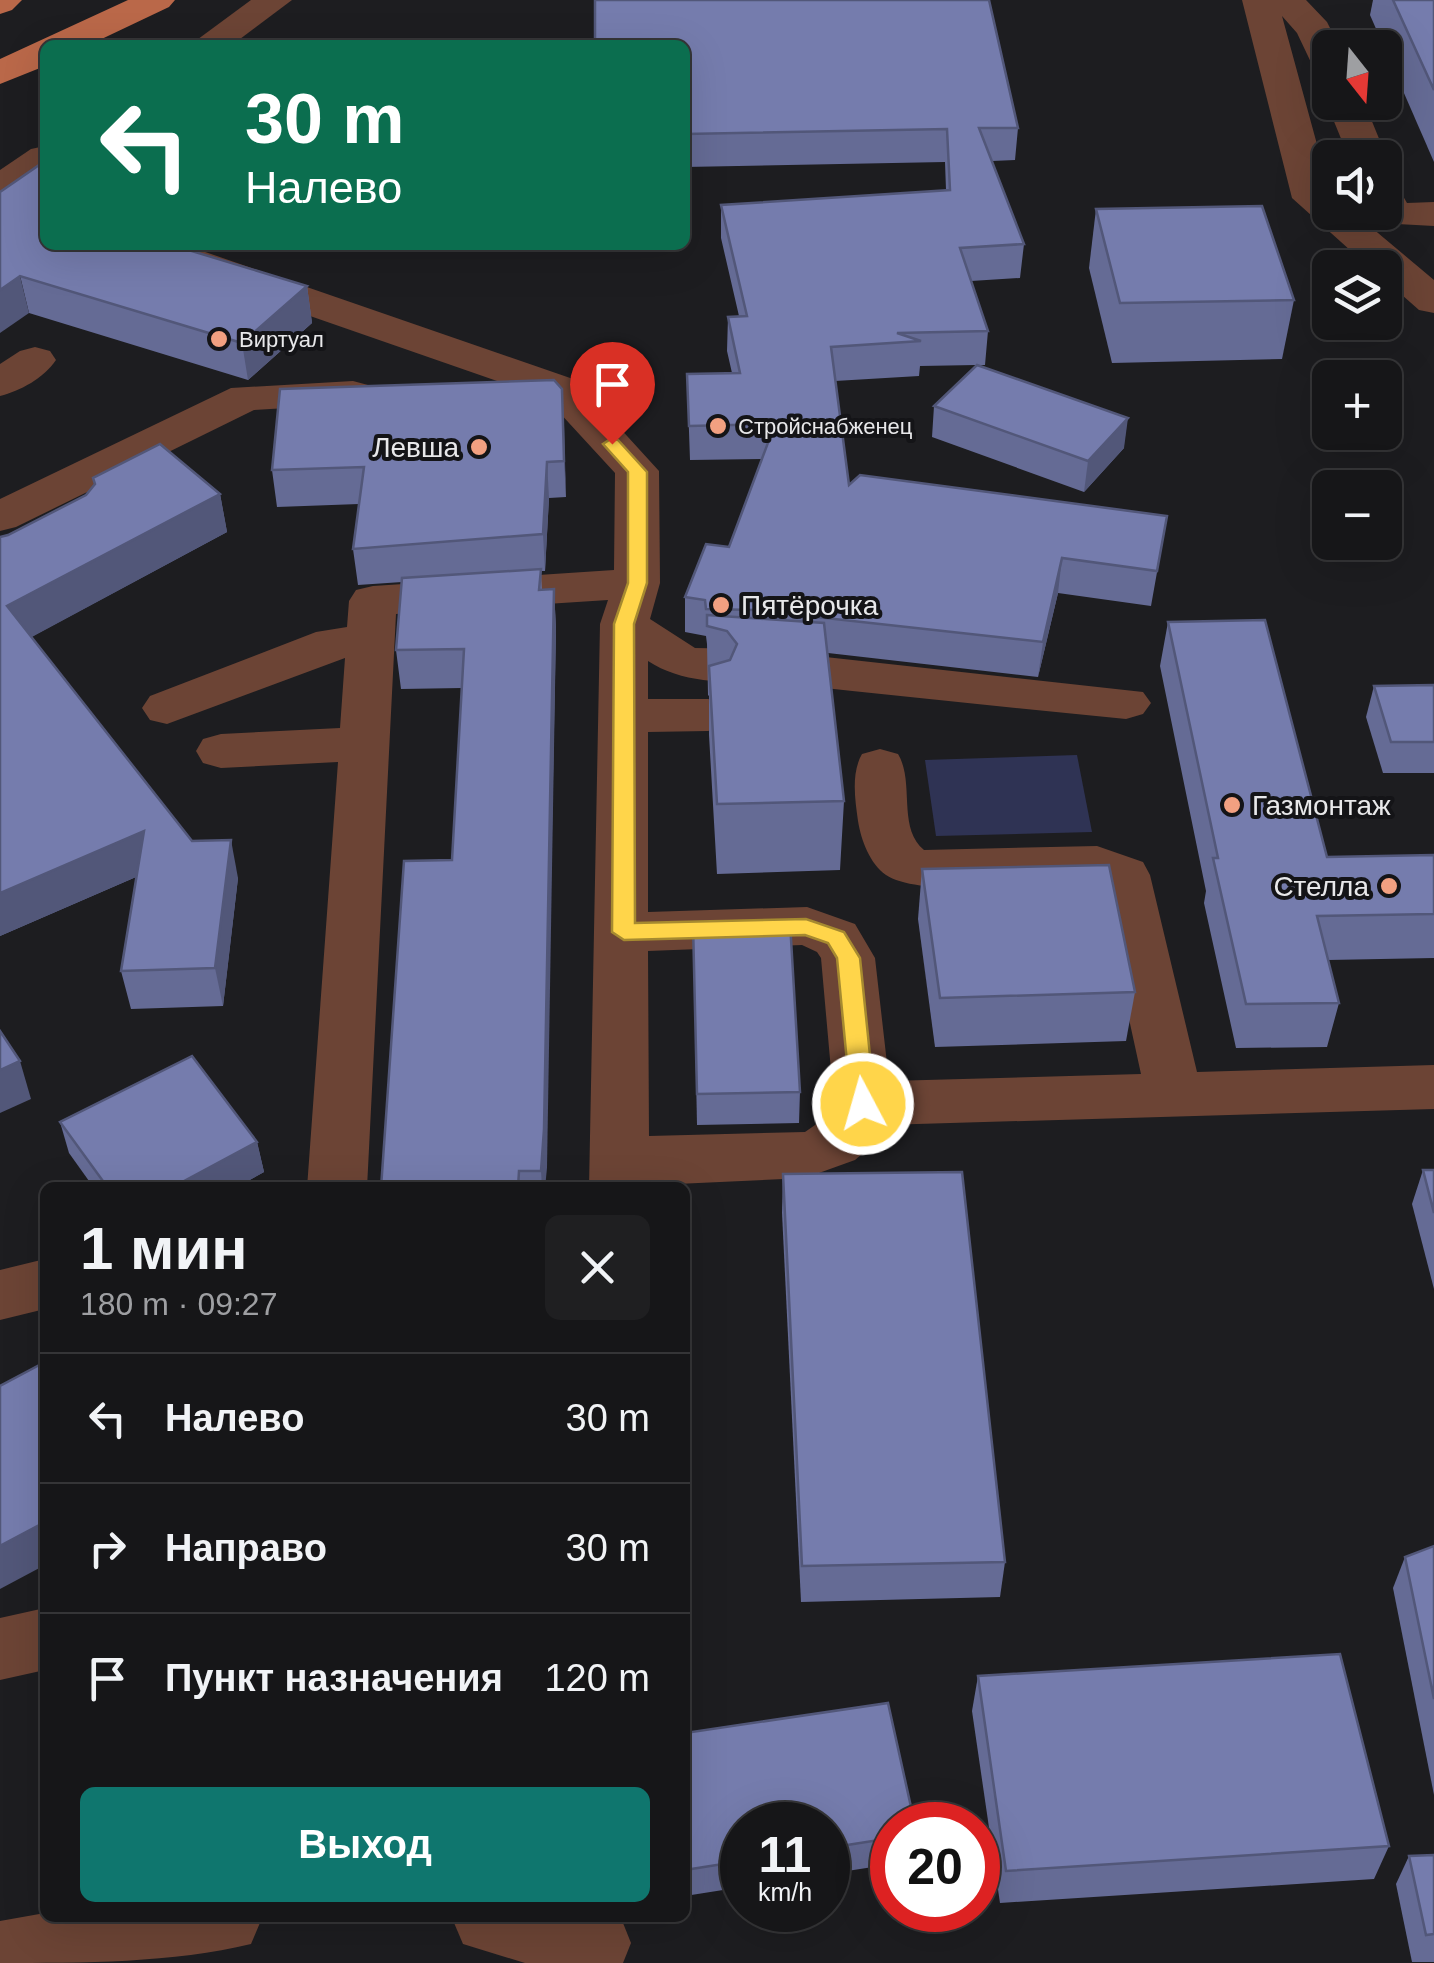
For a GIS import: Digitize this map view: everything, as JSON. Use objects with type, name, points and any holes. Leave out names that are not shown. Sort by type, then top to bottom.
[{"type":"main road","points":[[71,40],[157,0]]},
{"type":"main road","points":[[0,73],[40,54]]},
{"type":"street","points":[[215,40],[274,0]]},
{"type":"street","points":[[1260,0],[1312,198],[1433,300]]},
{"type":"street","points":[[1287,0],[1314,30]]},
{"type":"street","points":[[10,197],[40,163]]},
{"type":"street","points":[[1402,216],[1434,214]]},
{"type":"street","points":[[161,250],[561,388],[638,472],[624,716],[619,1174],[805,1155],[829,1148],[847,1137],[858,1122],[863,1104],[848,958],[836,938],[806,926],[624,932]]},
{"type":"street","points":[[443,392],[561,388]]},
{"type":"street","points":[[0,517],[246,397],[384,394]]},
{"type":"street","points":[[0,560],[228,443],[197,421]]},
{"type":"street","points":[[337,1182],[373,600],[631,604],[685,663],[753,665],[1126,703]]},
{"type":"street","points":[[167,708],[332,643],[370,642]]},
{"type":"street","points":[[624,716],[708,714]]},
{"type":"street","points":[[221,751],[364,744]]},
{"type":"street","points":[[880,766],[890,851],[902,864],[922,869],[1097,864],[1124,875],[1174,1095]]},
{"type":"street","points":[[863,1104],[1434,1087]]},
{"type":"street","points":[[0,1296],[40,1285]]},
{"type":"street","points":[[0,1649],[40,1640]]},
{"type":"street","points":[[0,1958],[202,1922]]},
{"type":"street","points":[[508,1922],[599,1941]]},
{"type":"shaded area","points":[[1077,755],[1092,832],[936,836],[925,760]]},
{"type":"building","points":[[595,0],[989,0],[1018,128],[979,128],[1024,244],[960,248],[988,331],[897,333],[921,341],[831,347],[849,485],[860,475],[1167,516],[1157,571],[1062,558],[1043,642],[754,610],[706,609],[705,600],[685,597],[706,544],[729,547],[775,424],[689,426],[687,374],[740,373],[728,317],[747,316],[721,205],[950,190],[947,129],[690,134],[690,40],[595,40]]},
{"type":"building","points":[[1393,0],[1434,0],[1434,90]]},
{"type":"building","points":[[40,164],[40,250],[188,250],[307,286],[242,343],[20,276],[0,290],[0,192]]},
{"type":"building","points":[[1262,206],[1294,300],[1120,303],[1096,209]]},
{"type":"building","points":[[977,365],[1128,418],[1088,461],[934,406]]},
{"type":"building","points":[[554,380],[562,389],[564,461],[547,462],[543,534],[353,549],[364,467],[272,470],[280,389]]},
{"type":"building","points":[[160,444],[220,494],[7,606],[192,841],[231,840],[215,968],[121,971],[144,831],[0,893],[0,537],[86,495],[95,484],[93,478]]},
{"type":"building","points":[[541,569],[539,590],[554,589],[544,1129],[541,1171],[519,1171],[518,1182],[381,1182],[404,861],[452,860],[464,649],[396,650],[402,578]]},
{"type":"building","points":[[707,615],[824,623],[844,801],[717,804],[709,666],[730,660],[737,644],[727,631],[707,626]]},
{"type":"building","points":[[1265,620],[1327,857],[1434,855],[1434,914],[1317,916],[1339,1003],[1246,1004],[1213,858],[1218,858],[1168,622]]},
{"type":"building","points":[[1434,685],[1434,742],[1391,742],[1374,686]]},
{"type":"building","points":[[1109,865],[1135,992],[940,998],[922,869]]},
{"type":"building","points":[[790,922],[800,1092],[697,1094],[693,924]]},
{"type":"building","points":[[0,1031],[20,1061],[0,1070]]},
{"type":"building","points":[[192,1056],[257,1142],[182,1182],[104,1182],[60,1122]]},
{"type":"building","points":[[1423,1170],[1434,1170],[1434,1213]]},
{"type":"building","points":[[962,1172],[1005,1562],[802,1566],[783,1174]]},
{"type":"building","points":[[40,1365],[40,1525],[0,1546],[0,1386]]},
{"type":"building","points":[[1434,1546],[1434,1699],[1405,1557]]},
{"type":"building","points":[[1340,1654],[1389,1846],[1006,1871],[1000,1802],[996,1802],[978,1676]]},
{"type":"building","points":[[888,1703],[910,1802],[870,1802],[870,1841],[850,1845],[850,1802],[720,1802],[720,1864],[690,1869],[690,1732]]},
{"type":"building","points":[[1434,1855],[1434,1934],[1426,1935],[1409,1856]]},
{"type":"place","name":"Виртуал","points":[[219,339]]},
{"type":"place","name":"Стройснабженец","points":[[718,426]]},
{"type":"place","name":"Левша","points":[[479,447]]},
{"type":"place","name":"Пятёрочка","points":[[721,605]]},
{"type":"place","name":"Газмонтаж","points":[[1232,805]]},
{"type":"place","name":"Стелла","points":[[1389,886]]},
{"type":"route","points":[[612,444],[638,472],[638,583],[624,624],[624,932],[806,926],[836,938],[848,958],[863,1104]]}]
